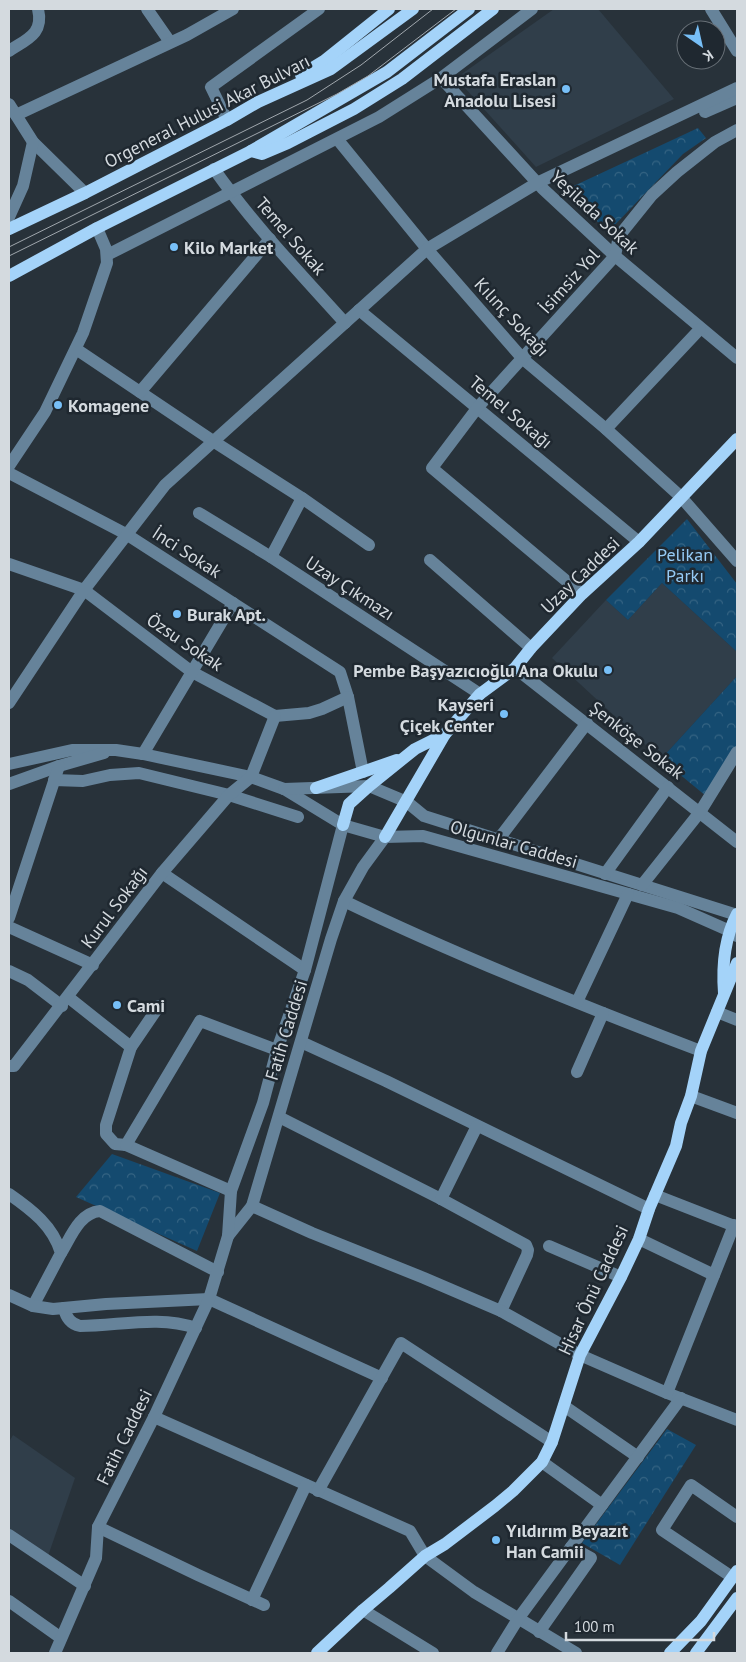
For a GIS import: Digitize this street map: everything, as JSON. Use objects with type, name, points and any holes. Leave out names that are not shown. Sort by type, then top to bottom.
[{"type":"main road","points":[[258,102],[324,60],[389,9]]},
{"type":"main road","name":"Orgeneral Hulusi Akar Bulvarı","points":[[9,230],[85,193],[258,102],[330,68],[413,9]]},
{"type":"main road","points":[[9,276],[97,228],[250,151],[387,72],[469,9]]},
{"type":"main road","points":[[250,151],[262,154],[288,143],[360,106],[402,79],[492,9]]},
{"type":"main road","name":"Uzay Caddesi","points":[[385,837],[445,734],[480,694],[515,668],[531,648],[582,594],[639,542],[737,439]]},
{"type":"main road","name":"Uzay Caddesi","points":[[344,825],[350,804],[369,786],[415,749],[445,734]]},
{"type":"main road","points":[[316,788],[407,756]]},
{"type":"main road","name":"Hisar Önü Caddesi","points":[[724,995],[722,975],[737,915]]},
{"type":"main road","name":"Hisar Önü Caddesi","points":[[317,1653],[425,1556],[445,1544],[495,1506],[542,1462],[552,1442],[580,1355],[621,1277],[676,1146],[681,1123],[691,1096],[701,1051],[737,963]]},
{"type":"main road","points":[[670,1653],[701,1621],[735,1574]]},
{"type":"main road","points":[[696,1653],[737,1598]]},
{"type":"street","points":[[9,51],[32,36],[37,30],[40,19],[38,9]]},
{"type":"street","points":[[147,9],[170,42]]},
{"type":"street","points":[[16,115],[209,23],[233,9]]},
{"type":"street","points":[[227,120],[211,87],[319,9]]},
{"type":"street","points":[[107,255],[338,140],[400,105],[441,78],[532,9]]},
{"type":"street","points":[[711,9],[737,51]]},
{"type":"street","name":"Yeşilada Sokak","points":[[441,78],[540,185],[615,256],[737,358]]},
{"type":"street","points":[[9,703],[84,590],[165,485],[427,249],[540,185],[737,88]]},
{"type":"street","points":[[540,185],[737,98]]},
{"type":"street","points":[[9,104],[32,142],[85,193]]},
{"type":"street","name":"İsimsiz Yol","points":[[582,594],[432,468],[478,407],[615,256],[619,236],[652,195],[677,172],[715,142],[737,130]]},
{"type":"street","name":"Kılınç Sokağı","points":[[338,140],[427,249],[523,358],[682,497],[737,561]]},
{"type":"street","points":[[9,217],[23,186],[32,142]]},
{"type":"street","name":"Temel Sokak","points":[[214,169],[270,239],[345,323]]},
{"type":"street","points":[[9,466],[45,412],[84,333],[106,270],[107,255],[97,228]]},
{"type":"street","points":[[140,392],[270,239]]},
{"type":"street","name":"Temel Sokağı","points":[[359,310],[639,542]]},
{"type":"street","points":[[606,429],[700,329]]},
{"type":"street","points":[[76,348],[213,441],[302,498],[369,545]]},
{"type":"street","name":"İnci Sokak","points":[[9,472],[126,534],[340,672],[348,698]]},
{"type":"street","points":[[271,557],[302,498]]},
{"type":"street","name":"Uzay Çıkmazı","points":[[199,513],[271,557],[480,694]]},
{"type":"street","points":[[430,560],[531,648]]},
{"type":"street","name":"Özsu Sokak","points":[[9,564],[84,590],[192,672],[275,716]]},
{"type":"street","points":[[143,754],[233,603]]},
{"type":"street","name":"Şenköşe Sokak","points":[[515,668],[737,842]]},
{"type":"street","points":[[251,777],[275,716],[309,712],[348,698],[363,772]]},
{"type":"street","points":[[498,840],[587,723]]},
{"type":"street","name":"Olgunlar Caddesi","points":[[9,764],[72,750],[116,750],[251,777],[284,789],[344,825],[385,837],[423,836],[678,908],[734,933]]},
{"type":"street","points":[[9,784],[59,766],[116,750]]},
{"type":"street","points":[[642,885],[700,812],[737,752]]},
{"type":"street","points":[[9,918],[59,766]]},
{"type":"street","points":[[54,780],[83,781],[110,775],[139,773],[229,795],[298,816]]},
{"type":"street","name":"Kurul Sokağı","points":[[11,1066],[65,1001],[162,874],[229,795],[251,777]]},
{"type":"street","name":"Olgunlar Caddesi","points":[[284,789],[369,786],[407,802],[424,816],[737,915]]},
{"type":"street","points":[[606,874],[668,787]]},
{"type":"street","name":"Fatih Caddesi","points":[[57,1652],[61,1638],[96,1558],[98,1527],[154,1416],[209,1299],[228,1236],[232,1191],[263,1103],[277,1050],[305,970],[344,825]]},
{"type":"street","name":"Fatih Caddesi","points":[[228,1236],[252,1206],[344,901],[363,867],[385,837]]},
{"type":"street","points":[[162,874],[305,970]]},
{"type":"street","points":[[577,1002],[628,894]]},
{"type":"street","points":[[344,901],[409,932],[603,1013],[701,1051]]},
{"type":"street","points":[[9,928],[93,964]]},
{"type":"street","points":[[9,971],[65,1001],[132,1048]]},
{"type":"street","points":[[159,1006],[132,1048],[106,1134],[111,1142],[126,1145],[232,1191]]},
{"type":"street","points":[[717,1012],[737,1020]]},
{"type":"street","points":[[577,1072],[603,1013]]},
{"type":"street","points":[[126,1145],[200,1021],[277,1050]]},
{"type":"street","points":[[301,1042],[649,1209]]},
{"type":"street","points":[[691,1096],[737,1113]]},
{"type":"street","points":[[278,1117],[441,1199],[526,1245],[527,1255],[501,1311]]},
{"type":"street","points":[[441,1199],[477,1126]]},
{"type":"street","points":[[9,1194],[45,1223],[54,1236],[61,1253]]},
{"type":"street","points":[[655,1195],[735,1226],[667,1393]]},
{"type":"street","points":[[252,1206],[312,1233],[501,1311],[580,1355],[667,1393],[737,1420]]},
{"type":"street","points":[[33,1306],[61,1253],[82,1219],[90,1213],[100,1211],[218,1272]]},
{"type":"street","points":[[638,1239],[714,1275]]},
{"type":"street","points":[[549,1246],[621,1277]]},
{"type":"street","points":[[9,1295],[44,1309],[209,1299],[382,1378]]},
{"type":"street","points":[[64,1308],[67,1318],[80,1326],[158,1321],[179,1323],[196,1328]]},
{"type":"street","points":[[318,1491],[401,1343],[552,1442]]},
{"type":"street","points":[[497,1653],[518,1619],[681,1398]]},
{"type":"street","points":[[564,1406],[638,1457]]},
{"type":"street","points":[[154,1416],[410,1531],[425,1556],[474,1592],[576,1653]]},
{"type":"street","points":[[542,1462],[602,1505]]},
{"type":"street","points":[[98,1527],[258,1603],[306,1485]]},
{"type":"street","points":[[735,1574],[662,1530],[692,1485],[737,1517]]},
{"type":"street","points":[[9,1535],[84,1586]]},
{"type":"street","points":[[539,1632],[591,1558],[571,1547]]},
{"type":"street","points":[[9,1601],[61,1638]]},
{"type":"street","points":[[363,1610],[433,1653]]},
{"type":"shaded area","name":"Mustafa Eraslan Anadolu Lisesi","points":[[554,9],[598,9],[674,99],[536,167],[456,78]]},
{"type":"shaded area","points":[[662,583],[737,652],[737,676],[661,759],[552,658],[606,600],[628,620]]},
{"type":"shaded area","points":[[13,1435],[75,1478],[47,1559],[9,1532],[9,1442]]},
{"type":"green space","points":[[698,128],[706,138],[683,154],[608,232],[565,190]]},
{"type":"green space","name":"Pelikan Parkı","points":[[687,519],[737,584],[737,652],[662,583],[628,620],[606,600]]},
{"type":"green space","points":[[737,676],[737,746],[706,796],[661,759]]},
{"type":"green space","points":[[112,1154],[220,1193],[197,1251],[76,1197]]},
{"type":"green space","points":[[667,1429],[696,1445],[620,1565],[582,1543]]},
{"type":"tram line","points":[[9,247],[307,100],[361,65],[433,9]]},
{"type":"tram line","points":[[9,256],[337,94],[368,76],[456,9]]},
{"type":"place","name":"Mustafa Eraslan Anadolu Lisesi","points":[[566,89]]},
{"type":"place","name":"Kilo Market","points":[[174,247]]},
{"type":"place","name":"Komagene","points":[[58,405]]},
{"type":"place","name":"Burak Apt.","points":[[177,614]]},
{"type":"place","name":"Pembe Başyazıcıoğlu Ana Okulu","points":[[608,670]]},
{"type":"place","name":"Kayseri Çiçek Center","points":[[504,714]]},
{"type":"place","name":"Cami","points":[[117,1005]]},
{"type":"place","name":"Yıldırım Beyazıt Han Camii","points":[[496,1540]]}]
